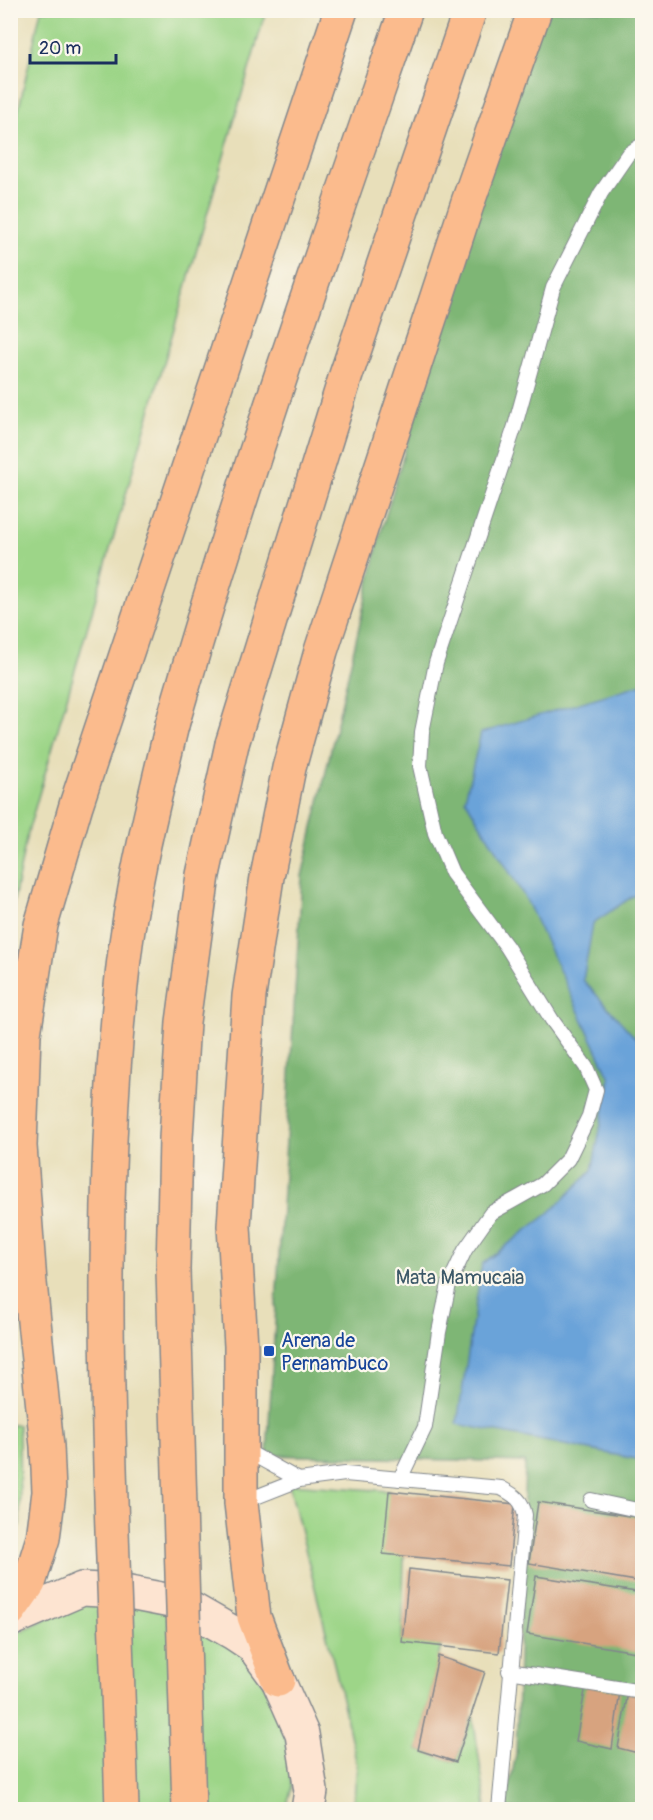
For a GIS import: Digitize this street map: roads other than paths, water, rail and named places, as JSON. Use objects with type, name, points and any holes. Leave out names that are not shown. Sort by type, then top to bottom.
[{"type":"highway","points":[[10,1610],[29,1583],[43,1538],[49,1492],[47,1446],[30,1283],[20,1146],[24,1035],[41,925],[76,805],[341,10]]},
{"type":"highway","points":[[122,1809],[106,1262],[111,1106],[123,964],[144,843],[172,725],[216,571],[276,386],[406,10]]},
{"type":"highway","points":[[189,1809],[174,1293],[176,1138],[183,1022],[202,886],[232,744],[346,375],[470,10]]},
{"type":"highway","points":[[278,1680],[254,1617],[241,1503],[241,1346],[234,1226],[249,996],[267,877],[289,768],[324,641],[468,202],[530,33],[535,10]]},
{"type":"main road","points":[[10,1620],[82,1590],[119,1591],[181,1603],[253,1646],[278,1680],[302,1734],[311,1791],[308,1809]]},
{"type":"lane","points":[[400,1479],[425,1427],[449,1284],[465,1250],[491,1213],[543,1184],[568,1159],[590,1116],[596,1090],[586,1067],[552,1020],[507,947],[452,873],[435,833],[420,766],[422,732],[436,663],[515,426],[553,288],[601,193],[628,154],[642,145]]},
{"type":"lane","points":[[241,1448],[299,1480]]},
{"type":"lane","points":[[241,1503],[299,1480],[345,1474],[501,1488],[515,1496],[523,1505],[525,1515],[499,1809]]},
{"type":"lane","points":[[591,1500],[642,1511]]},
{"type":"lane","points":[[510,1671],[642,1692]]},
{"type":"water","points":[[642,684],[642,890],[593,923],[583,980],[639,1042],[642,1054],[642,1460],[457,1424],[482,1264],[548,1214],[592,1171],[610,1078],[526,899],[465,799],[481,733]]},
{"type":"place","name":"Arena de Pernambuco","points":[[269,1351]]},
{"type":"park label","name":"Mata Mamucaia","points":[[460,1277]]}]
